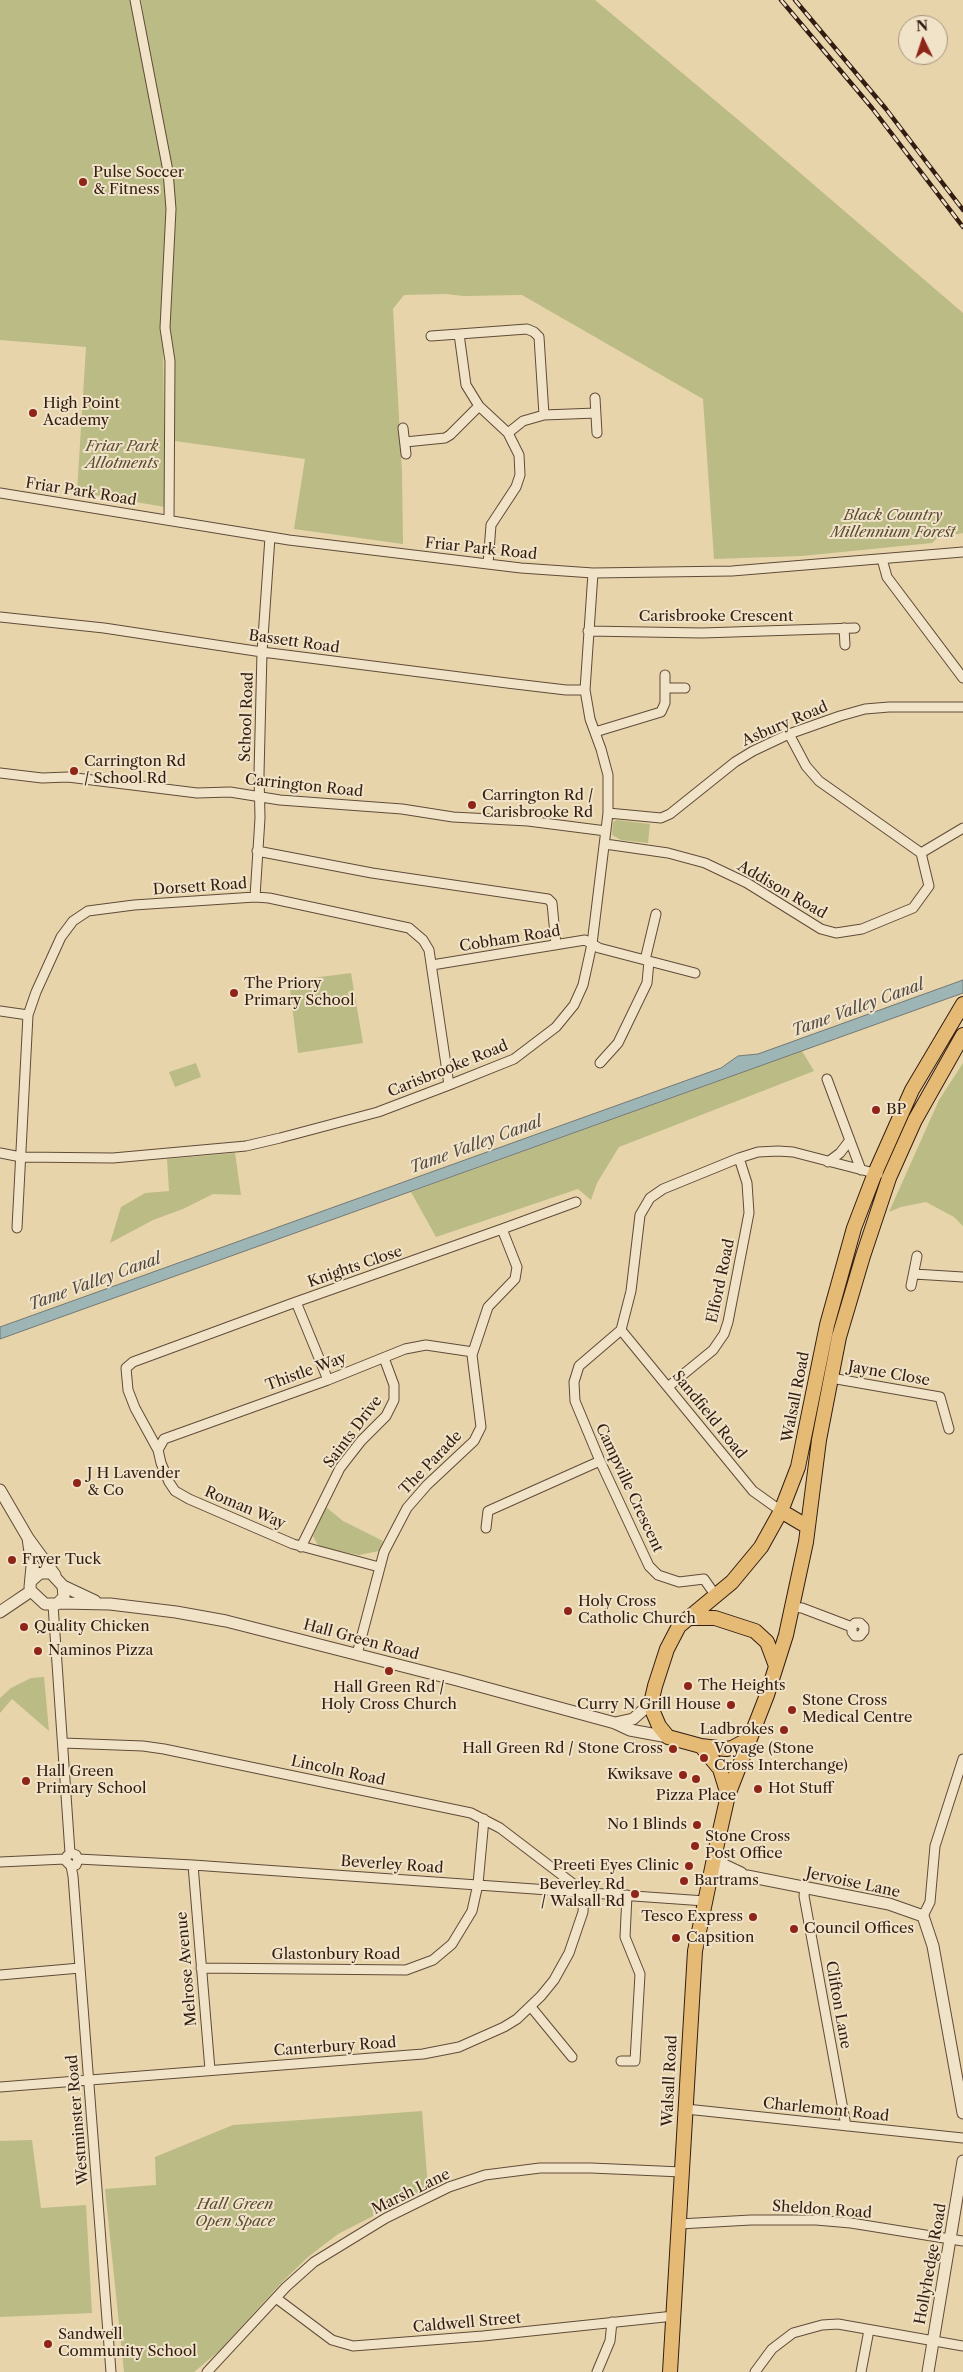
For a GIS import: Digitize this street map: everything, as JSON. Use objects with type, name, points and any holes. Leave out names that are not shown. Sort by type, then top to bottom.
[{"type":"main road","name":"Walsall Road","points":[[670,2372],[694,1960],[715,1852],[728,1795],[776,1666],[792,1607],[808,1527],[819,1440],[839,1337],[889,1178],[915,1120],[959,1036],[963,1004]]},
{"type":"main road","name":"Walsall Road","points":[[651,1703],[667,1649],[679,1626],[732,1582],[761,1547],[781,1511],[798,1467],[827,1325],[868,1172],[907,1101],[959,1036]]},
{"type":"main road","points":[[781,1511],[804,1522],[808,1527]]},
{"type":"main road","points":[[688,1618],[715,1618],[755,1632],[767,1642],[776,1666]]},
{"type":"main road","points":[[651,1703],[656,1721],[668,1737],[701,1746],[732,1748],[749,1739]]},
{"type":"main road","name":"Walsall Road","points":[[701,1746],[720,1769],[728,1795]]},
{"type":"street","points":[[136,0],[168,171],[171,209],[165,328],[170,361],[169,520]]},
{"type":"street","points":[[431,336],[527,330],[534,332],[539,336],[544,415]]},
{"type":"street","points":[[459,334],[466,385],[479,406],[508,433],[519,455],[520,475],[516,487],[491,526],[488,564]]},
{"type":"street","points":[[595,398],[597,433]]},
{"type":"street","points":[[405,442],[445,438],[479,406]]},
{"type":"street","points":[[508,433],[523,421],[544,415],[596,412]]},
{"type":"street","points":[[403,428],[406,454]]},
{"type":"street","name":"Friar Park Road","points":[[0,493],[270,537],[488,564],[593,573],[732,571],[963,552]]},
{"type":"street","name":"School Road","points":[[255,897],[262,652],[270,537]]},
{"type":"street","points":[[882,559],[887,577],[963,678]]},
{"type":"street","name":"Carisbrooke Road","points":[[0,1153],[21,1157],[113,1158],[246,1146],[378,1112],[449,1085],[514,1059],[556,1026],[574,1005],[583,985],[592,944],[608,813],[608,775],[587,705],[585,690],[593,573]]},
{"type":"street","name":"Bassett Road","points":[[0,617],[104,628],[262,652],[566,690],[585,690]]},
{"type":"street","points":[[844,628],[845,645]]},
{"type":"street","name":"Carisbrooke Crescent","points":[[588,631],[702,633],[855,628]]},
{"type":"street","points":[[595,732],[661,712],[665,703],[665,675]]},
{"type":"street","points":[[665,688],[685,688]]},
{"type":"street","name":"Asbury Road","points":[[608,813],[661,818],[670,814],[693,797],[735,762],[789,734],[817,723],[865,710],[889,707],[963,707]]},
{"type":"street","points":[[789,734],[806,766],[819,780],[921,853],[963,828]]},
{"type":"street","name":"Carrington Road","points":[[0,773],[42,778],[68,777],[197,793],[230,792],[338,805],[402,808],[478,819],[528,821],[606,831]]},
{"type":"street","name":"Addison Road","points":[[605,844],[668,853],[705,863],[747,883],[820,929],[836,933],[862,929],[913,908],[929,886],[921,853]]},
{"type":"street","points":[[257,851],[372,873],[548,899],[552,902],[556,945]]},
{"type":"street","name":"Dorsett Road","points":[[17,1228],[28,1014],[61,937],[73,920],[95,909],[255,897],[408,928],[416,933],[427,945],[432,965],[449,1085]]},
{"type":"street","points":[[600,1063],[618,1043],[647,983],[647,961],[656,914]]},
{"type":"street","name":"Cobham Road","points":[[432,965],[585,940],[599,948],[695,973]]},
{"type":"street","points":[[0,1011],[28,1014]]},
{"type":"street","points":[[828,1078],[850,1140],[868,1172]]},
{"type":"street","points":[[828,1162],[840,1153],[850,1140]]},
{"type":"street","points":[[621,1330],[628,1309],[640,1215],[644,1206],[654,1194],[663,1188],[739,1158],[758,1152],[778,1151],[793,1152],[889,1178]]},
{"type":"street","name":"Elford Road","points":[[669,1386],[713,1350],[724,1334],[728,1322],[749,1213],[747,1183],[739,1158]]},
{"type":"street","points":[[502,1229],[576,1202]]},
{"type":"street","name":"Knights Close","points":[[328,1380],[296,1302],[502,1229]]},
{"type":"street","name":"The Parade","points":[[357,1654],[384,1552],[407,1508],[427,1485],[474,1441],[481,1427],[473,1352],[488,1307],[515,1279],[517,1267],[502,1229]]},
{"type":"street","points":[[911,1286],[917,1256]]},
{"type":"street","points":[[914,1274],[963,1277]]},
{"type":"street","name":"Roman Way","points":[[296,1302],[133,1362],[126,1368],[128,1390],[176,1491],[189,1499],[301,1547],[379,1567]]},
{"type":"street","name":"Sandfield Road","points":[[621,1330],[669,1386],[753,1491],[781,1511]]},
{"type":"street","name":"Campville Crescent","points":[[621,1330],[579,1366],[574,1382],[575,1401],[600,1461],[649,1566],[658,1575],[679,1582],[704,1578],[716,1596]]},
{"type":"street","name":"Thistle Way","points":[[158,1450],[164,1439],[328,1380],[405,1349],[426,1345],[473,1352]]},
{"type":"street","name":"Saints Drive","points":[[301,1547],[340,1468],[361,1441],[386,1416],[394,1400],[394,1385],[384,1358]]},
{"type":"street","name":"Jayne Close","points":[[831,1378],[940,1397],[949,1429]]},
{"type":"street","points":[[486,1528],[488,1511],[600,1461]]},
{"type":"street","points":[[0,1490],[28,1538],[63,1586],[65,1593],[56,1604],[42,1602],[31,1586],[32,1566],[28,1538]]},
{"type":"street","points":[[0,1612],[31,1586],[44,1572],[55,1575]]},
{"type":"street","name":"Hall Green Road","points":[[63,1586],[96,1602]]},
{"type":"street","name":"Hall Green Road","points":[[56,1604],[96,1602],[176,1612],[226,1621],[615,1723],[630,1730],[668,1737]]},
{"type":"street","name":"Westminster Road","points":[[56,1604],[71,1860],[111,2372]]},
{"type":"street","points":[[792,1607],[802,1608],[852,1627]]},
{"type":"street","points":[[615,1723],[633,1719],[651,1703]]},
{"type":"street","name":"Lincoln Road","points":[[63,1743],[143,1746],[164,1749],[440,1806],[484,1819],[500,1828],[584,1892]]},
{"type":"street","points":[[963,1759],[935,1846],[930,1902],[923,1916],[933,1946],[963,2113]]},
{"type":"street","name":"Glastonbury Road","points":[[201,1968],[415,1968],[444,1952],[459,1936],[472,1911],[478,1884],[484,1819]]},
{"type":"street","name":"Jervoise Lane","points":[[715,1852],[724,1865],[747,1876],[889,1904],[923,1916]]},
{"type":"street","name":"Beverley Road","points":[[0,1862],[71,1860],[193,1865],[705,1901]]},
{"type":"street","name":"Melrose Avenue","points":[[193,1865],[210,2070]]},
{"type":"street","name":"Jervoise Lane","points":[[711,1872],[737,1877],[747,1876]]},
{"type":"street","name":"Clifton Lane","points":[[805,1888],[804,1896],[846,2126]]},
{"type":"street","name":"Canterbury Road","points":[[0,2087],[444,2051],[459,2047],[494,2033],[531,2006],[554,1980],[569,1953],[580,1926],[584,1892]]},
{"type":"street","points":[[621,2061],[635,2061],[640,1974],[637,1962],[629,1950],[625,1936],[627,1895]]},
{"type":"street","points":[[0,1975],[80,1968]]},
{"type":"street","points":[[531,2006],[572,2058]]},
{"type":"street","name":"Charlemont Road","points":[[686,2109],[963,2138]]},
{"type":"street","name":"Hollyhedge Road","points":[[928,2372],[963,2161]]},
{"type":"street","name":"Marsh Lane","points":[[207,2372],[276,2298],[314,2262],[349,2239],[432,2195],[469,2180],[506,2171],[540,2168],[591,2168],[682,2172]]},
{"type":"street","name":"Sheldon Road","points":[[679,2224],[751,2220],[816,2220],[852,2223],[963,2241]]},
{"type":"street","name":"Caldwell Street","points":[[276,2298],[332,2340],[353,2346],[483,2336],[674,2316]]},
{"type":"street","points":[[597,2372],[610,2341],[612,2322]]},
{"type":"street","points":[[755,2372],[772,2349],[793,2333],[822,2325],[838,2324],[963,2346]]},
{"type":"street","points":[[861,2372],[869,2330]]},
{"type":"green space","name":"Pulse Soccer & Fitness","points":[[0,0],[133,0],[166,172],[169,210],[163,339],[165,507],[77,492],[86,347],[0,340]]},
{"type":"green space","name":"Black Country Millennium Forest","points":[[141,0],[595,0],[742,123],[963,313],[963,533],[937,538],[932,543],[802,556],[714,559],[703,399],[522,295],[464,296],[445,294],[404,295],[393,309],[402,471],[403,544],[294,529],[305,459],[175,441],[172,351],[169,328],[173,209]]},
{"type":"green space","points":[[617,820],[650,824],[648,843],[621,840],[612,835],[613,822]]},
{"type":"green space","points":[[351,973],[363,1043],[298,1053],[289,981]]},
{"type":"green space","points":[[802,1051],[814,1071],[619,1147],[597,1183],[591,1200],[578,1189],[436,1237],[411,1192]]},
{"type":"green space","points":[[196,1063],[201,1077],[175,1087],[169,1072]]},
{"type":"green space","points":[[963,1063],[963,1226],[954,1217],[926,1202],[901,1207],[889,1212],[939,1100]]},
{"type":"green space","points":[[235,1153],[241,1195],[213,1194],[183,1209],[153,1220],[110,1243],[121,1207],[145,1193],[169,1191],[167,1159]]},
{"type":"green space","points":[[326,1507],[343,1521],[383,1541],[379,1551],[359,1555],[319,1547],[313,1536]]},
{"type":"green space","points":[[44,1677],[49,1731],[12,1699],[0,1713],[0,1698],[11,1688],[31,1678]]},
{"type":"green space","name":"Hall Green Open Space","points":[[422,2111],[428,2188],[338,2234],[308,2257],[282,2282],[219,2351],[194,2372],[124,2372],[105,2189],[156,2185],[155,2157],[233,2125]]},
{"type":"green space","points":[[32,2140],[41,2208],[86,2205],[92,2313],[0,2317],[0,2141]]},
{"type":"water","points":[[963,980],[963,993],[0,1339],[0,1327],[721,1068],[738,1056],[758,1054]]},
{"type":"railway","points":[[781,0],[872,108],[963,227]]},
{"type":"railway","points":[[795,0],[886,109],[963,210]]},
{"type":"place","name":"Pulse Soccer & Fitness","points":[[83,182]]},
{"type":"place","name":"High Point Academy","points":[[33,413]]},
{"type":"place","name":"Carrington Rd / School Rd","points":[[74,771]]},
{"type":"place","name":"Carrington Rd / Carisbrooke Rd","points":[[472,805]]},
{"type":"place","name":"The Priory Primary School","points":[[234,993]]},
{"type":"place","name":"BP","points":[[876,1110]]},
{"type":"place","name":"J H Lavender & Co","points":[[77,1483]]},
{"type":"place","name":"Fryer Tuck","points":[[12,1560]]},
{"type":"place","name":"Holy Cross Catholic Church","points":[[568,1611]]},
{"type":"place","name":"Quality Chicken","points":[[24,1627]]},
{"type":"place","name":"Naminos Pizza","points":[[38,1651]]},
{"type":"place","name":"Hall Green Rd / Holy Cross Church","points":[[389,1671]]},
{"type":"place","name":"The Heights","points":[[688,1686]]},
{"type":"place","name":"Curry N Grill House","points":[[731,1705]]},
{"type":"place","name":"Stone Cross Medical Centre","points":[[792,1710]]},
{"type":"place","name":"Ladbrokes","points":[[784,1730]]},
{"type":"place","name":"Hall Green Rd / Stone Cross","points":[[673,1749]]},
{"type":"place","name":"Voyage (Stone Cross Interchange)","points":[[704,1758]]},
{"type":"place","name":"Kwiksave","points":[[683,1775]]},
{"type":"place","name":"Pizza Place","points":[[696,1779]]},
{"type":"place","name":"Hall Green Primary School","points":[[26,1781]]},
{"type":"place","name":"Hot Stuff","points":[[758,1789]]},
{"type":"place","name":"No 1 Blinds","points":[[697,1825]]},
{"type":"place","name":"Stone Cross Post Office","points":[[695,1846]]},
{"type":"place","name":"Preeti Eyes Clinic","points":[[689,1866]]},
{"type":"place","name":"Bartrams","points":[[684,1881]]},
{"type":"place","name":"Beverley Rd / Walsall Rd","points":[[635,1894]]},
{"type":"place","name":"Tesco Express","points":[[753,1917]]},
{"type":"place","name":"Council Offices","points":[[794,1929]]},
{"type":"place","name":"Capsition","points":[[676,1938]]},
{"type":"place","name":"Sandwell Community School","points":[[48,2344]]},
{"type":"park label","name":"Friar Park Allotments","points":[[122,456]]},
{"type":"water label","name":"Tame Valley Canal","points":[[858,1008]]},
{"type":"water label","name":"Tame Valley Canal","points":[[476,1145]]},
{"type":"water label","name":"Tame Valley Canal","points":[[95,1282]]}]
